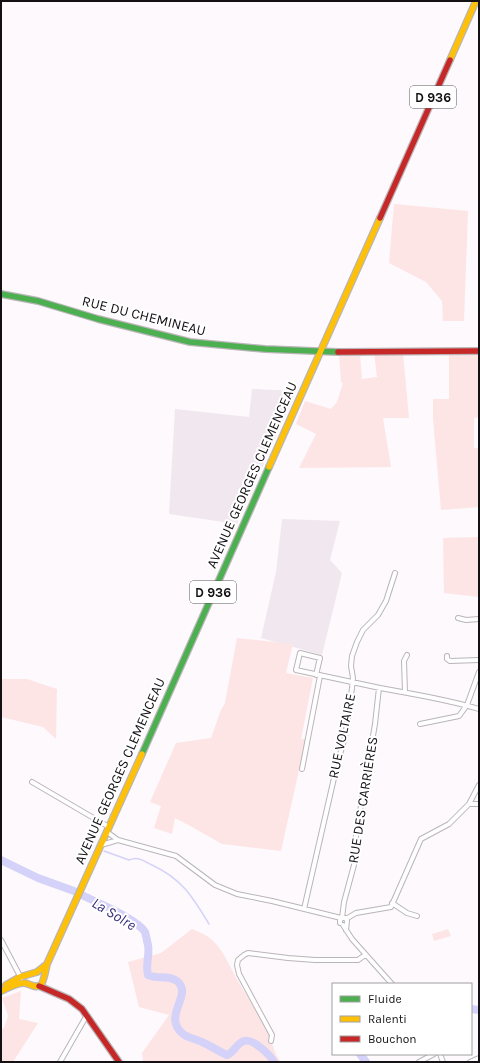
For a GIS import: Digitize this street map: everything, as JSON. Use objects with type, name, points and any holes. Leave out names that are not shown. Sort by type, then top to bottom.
[{"type":"main road","name":"AVENUE GEORGES CLEMENCEAU","points":[[41,982],[47,964],[476,1]]},
{"type":"main road","name":"RUE DU CHEMINEAU","points":[[1,294],[38,301],[142,331],[190,342],[265,349],[320,352],[479,350]]},
{"type":"main road","name":"AVENUE GEORGES CLEMENCEAU","points":[[34,973],[42,969],[47,964]]},
{"type":"main road","name":"D 936","points":[[1,988],[20,978],[34,973]]},
{"type":"main road","points":[[31,985],[29,978],[34,973],[40,974],[41,982],[47,991],[73,1001],[87,1015],[120,1062]]},
{"type":"main road","points":[[1,991],[12,986],[23,984],[34,987],[41,982]]},
{"type":"street","name":"RUE VOLTAIRE","points":[[304,909],[332,786],[345,737],[353,682],[351,666],[357,642],[362,630],[378,615],[386,601],[395,573]]},
{"type":"street","points":[[458,618],[466,620],[479,619]]},
{"type":"street","points":[[302,769],[310,729],[318,675],[320,658],[300,653],[296,670],[318,675],[353,682],[379,688],[467,705],[479,709]]},
{"type":"street","points":[[405,692],[404,661],[407,655]]},
{"type":"street","points":[[447,656],[447,659],[450,661],[479,660]]},
{"type":"street","points":[[420,724],[459,716],[467,705],[479,672]]},
{"type":"street","name":"RUE DES CARRIÈRES","points":[[379,688],[374,730],[356,834],[354,865],[342,912],[348,935],[391,983]]},
{"type":"street","points":[[32,782],[108,830],[118,840],[176,856],[215,885],[237,894],[304,909],[344,921],[356,913],[391,905],[416,916]]},
{"type":"street","points":[[391,905],[421,839],[450,824],[469,804],[479,785]]},
{"type":"street","points":[[469,804],[479,804]]},
{"type":"street","points":[[101,845],[118,840]]},
{"type":"street","points":[[1,940],[23,984]]},
{"type":"street","points":[[271,1041],[272,1035],[238,974],[237,965],[240,958],[248,953],[315,960],[358,960],[365,955]]},
{"type":"street","points":[[60,1062],[87,1015]]},
{"type":"street","points":[[419,1062],[432,1055]]},
{"type":"street","points":[[470,1062],[479,1058]]},
{"type":"shaded area","points":[[394,204],[468,211],[464,321],[443,321],[442,301],[426,282],[389,263]]},
{"type":"shaded area","points":[[374,353],[403,353],[409,418],[383,418],[391,467],[299,468],[316,434],[296,424],[305,401],[331,409],[337,402],[343,383],[341,382],[339,354],[360,354],[362,379],[377,377]]},
{"type":"shaded area","points":[[479,353],[479,417],[474,418],[474,448],[479,448],[479,507],[441,510],[433,419],[433,399],[449,399],[449,354]]},
{"type":"shaded area","points":[[252,389],[296,391],[237,524],[169,514],[175,409],[249,417]]},
{"type":"shaded area","points":[[282,519],[340,521],[330,560],[342,573],[322,655],[261,638],[276,572]]},
{"type":"shaded area","points":[[479,537],[479,597],[444,593],[443,538]]},
{"type":"shaded area","points":[[237,638],[293,644],[286,673],[313,678],[301,739],[306,739],[281,851],[222,844],[175,818],[172,834],[154,828],[161,806],[150,802],[176,743],[211,738],[225,703]]},
{"type":"shaded area","points":[[1,679],[27,679],[57,689],[56,739],[43,727],[1,717]]},
{"type":"shaded area","points":[[192,929],[211,939],[222,952],[241,987],[263,1022],[276,1054],[281,1062],[142,1062],[142,1053],[169,1015],[139,1007],[128,962],[161,953]]},
{"type":"shaded area","points":[[448,929],[451,936],[434,941],[432,934]]},
{"type":"shaded area","points":[[21,991],[19,1019],[38,1023],[13,1062],[1,1062],[1,1029],[4,1028],[8,1016],[2,998]]},
{"type":"waterway","points":[[104,851],[129,860],[141,860],[171,876],[185,889],[209,924]]},
{"type":"waterway","name":"La Solre","points":[[1,860],[38,878],[74,891]]},
{"type":"waterway","name":"La Solre","points":[[84,896],[126,917],[141,927],[145,932],[148,945],[148,975],[173,979],[177,981],[181,987],[181,999],[175,1020],[177,1027],[183,1034],[227,1055],[242,1042],[252,1042],[265,1051],[274,1062]]},
{"type":"waterway","name":"La Solre","points":[[472,1009],[479,1010]]},
{"type":"waterway","name":"La Solre","points":[[361,1055],[366,1062]]},
{"type":"traffic: fast","points":[[1,294],[38,301],[98,319],[190,342],[265,349],[338,352]]},
{"type":"traffic: fast","points":[[142,754],[269,467]]},
{"type":"traffic: slow","points":[[450,60],[476,1]]},
{"type":"traffic: slow","points":[[269,467],[380,218]]},
{"type":"traffic: slow","points":[[1,991],[19,983],[25,983],[37,987],[42,984],[47,964],[142,754]]},
{"type":"traffic: slow","points":[[6,985],[20,977],[37,972],[46,965]]},
{"type":"traffic: jam","points":[[380,218],[450,60]]},
{"type":"traffic: jam","points":[[338,352],[479,351]]},
{"type":"traffic: jam","points":[[39,986],[69,999],[82,1009],[119,1062]]}]
